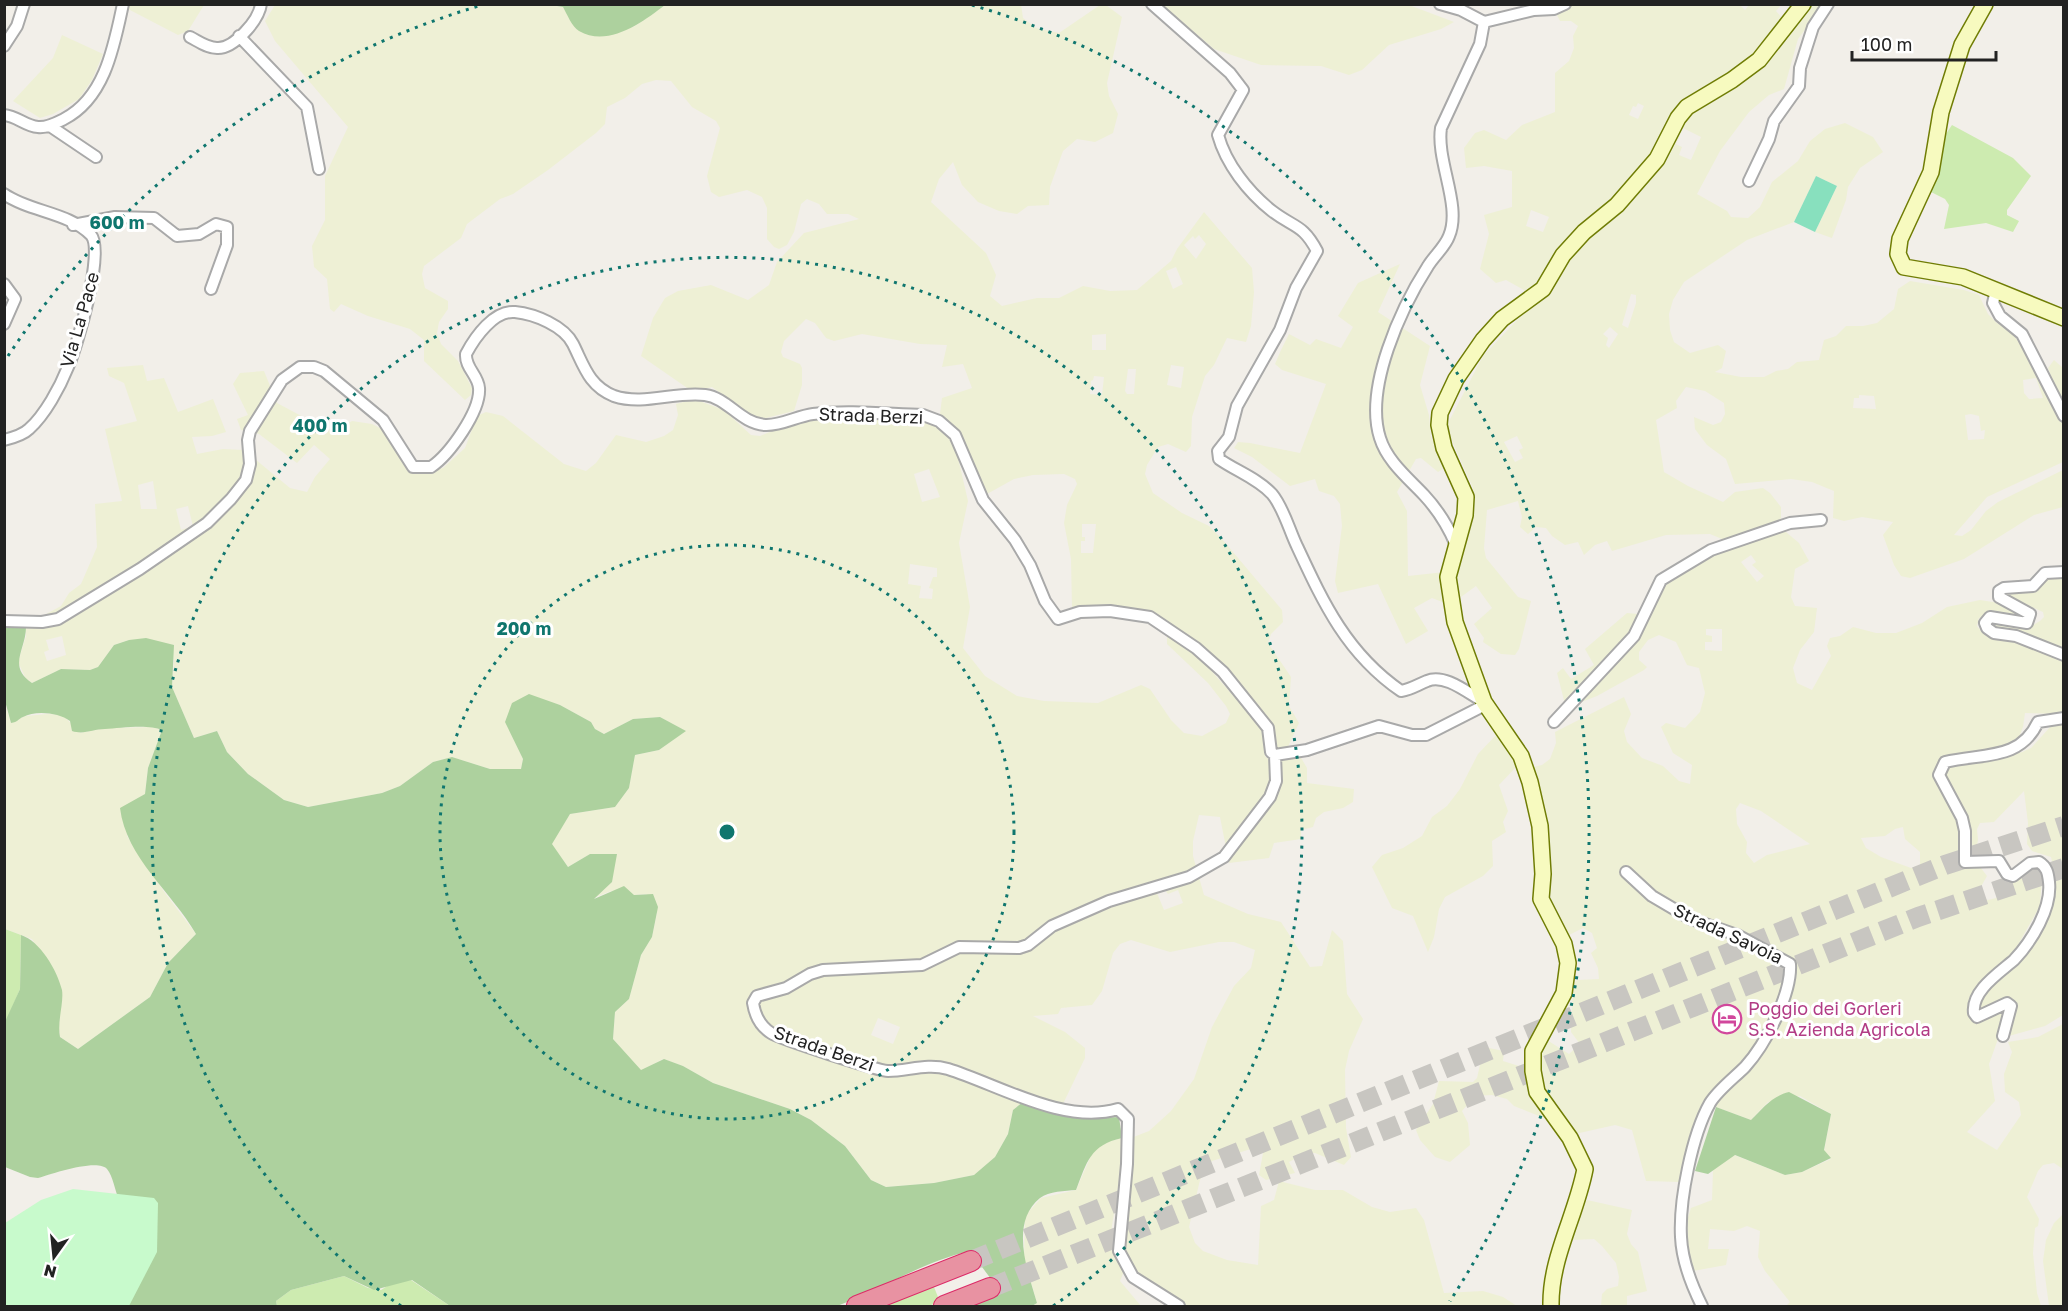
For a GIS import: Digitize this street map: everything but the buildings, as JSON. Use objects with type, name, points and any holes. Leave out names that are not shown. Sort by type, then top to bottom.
[{"type":"highway","points":[[857,1306],[971,1261]]},
{"type":"highway","points":[[944,1306],[990,1288]]},
{"type":"main road","points":[[1551,1306],[1551,1284],[1556,1261],[1585,1169],[1570,1138],[1538,1092],[1533,1071],[1533,1051],[1564,993],[1568,963],[1564,944],[1541,899],[1543,874],[1540,826],[1530,783],[1521,756],[1484,704],[1462,646],[1449,594],[1448,577],[1465,515],[1466,497],[1444,448],[1439,425],[1440,413],[1469,358],[1502,319],[1543,289],[1563,255],[1584,232],[1617,205],[1657,159],[1678,118],[1687,107],[1759,60],[1803,4]]},
{"type":"main road","points":[[1985,4],[1962,45],[1941,112],[1931,172],[1900,239],[1898,254],[1904,267],[1922,272],[1963,277],[2064,318]]},
{"type":"street","points":[[4,46],[17,26],[24,4]]},
{"type":"street","points":[[4,115],[12,116],[27,126],[40,128],[50,126],[75,114],[87,102],[107,66],[123,4]]},
{"type":"street","points":[[190,37],[217,48],[226,46],[252,26],[260,15],[261,4]]},
{"type":"street","points":[[1152,4],[1230,73],[1243,90],[1218,135],[1224,156],[1252,191],[1272,211],[1308,233],[1317,250],[1296,288],[1280,330],[1247,387],[1228,437],[1218,451],[1219,459],[1243,472],[1273,495],[1329,611],[1345,638],[1370,668],[1401,691],[1414,689],[1428,680],[1439,678],[1484,704]]},
{"type":"street","points":[[1440,4],[1461,10],[1484,22],[1534,10],[1554,9],[1565,4]]},
{"type":"street","points":[[1749,181],[1769,139],[1774,121],[1799,86],[1800,68],[1810,35],[1828,4]]},
{"type":"street","points":[[1456,545],[1446,522],[1425,496],[1400,473],[1380,438],[1376,403],[1378,376],[1404,312],[1427,267],[1449,236],[1452,213],[1438,142],[1440,128],[1480,44],[1484,22]]},
{"type":"street","points":[[239,36],[307,106],[319,169]]},
{"type":"street","points":[[50,126],[96,157]]},
{"type":"street","name":"Via La Pace","points":[[4,195],[14,201],[45,209],[92,236],[97,254],[94,277],[69,367],[41,416],[28,430],[4,440]]},
{"type":"street","points":[[73,225],[115,217],[154,218],[177,236],[199,234],[216,224],[227,227],[227,245],[211,289]]},
{"type":"street","points":[[4,284],[15,299],[4,324]]},
{"type":"street","points":[[1996,290],[1993,303],[2000,316],[2022,334],[2064,416]]},
{"type":"street","name":"Strada Berzi","points":[[4,621],[42,622],[58,619],[140,569],[207,523],[246,480],[250,464],[248,440],[250,431],[272,395],[294,369],[314,367],[324,371],[376,413],[409,463],[419,469],[431,467],[445,456],[465,428],[479,387],[468,366],[466,354],[497,316],[512,312],[554,325],[562,331],[573,344],[590,379],[607,393],[617,397],[641,400],[710,396],[751,422],[768,425],[815,414],[886,414],[931,417],[954,435],[983,500],[1015,540],[1030,565],[1045,601],[1058,619],[1080,612],[1110,611],[1150,617],[1196,648],[1223,672],[1268,728],[1271,752],[1275,755],[1276,781],[1270,796],[1224,857],[1189,877],[1109,901],[1052,926],[1028,945],[1018,948],[959,947],[922,965],[824,970],[810,974],[786,987],[757,996],[753,1003],[757,1019],[772,1034],[887,1071],[920,1067],[946,1069],[986,1085],[1070,1111],[1098,1115],[1118,1109],[1128,1119],[1127,1164],[1119,1251],[1133,1277],[1179,1306]]},
{"type":"street","points":[[1554,722],[1634,636],[1661,580],[1712,550],[1790,523],[1821,520]]},
{"type":"street","points":[[2064,572],[2045,573],[2033,586],[2004,588],[1999,591],[1999,597],[2004,602],[2030,614],[2027,623],[1990,617],[1985,623],[1987,628],[1994,633],[2016,636],[2064,655]]},
{"type":"street","points":[[1275,755],[1306,750],[1379,726],[1412,735],[1426,735],[1484,704]]},
{"type":"street","points":[[2003,1036],[2011,1006],[2007,1003],[1977,1017],[1974,1013],[1974,1003],[1991,979],[2025,946],[2045,911],[2050,892],[2048,872],[2039,862],[2031,864],[2013,876],[2007,874],[1999,861],[1965,862],[1965,831],[1962,818],[1939,775],[1945,762],[2014,750],[2031,736],[2038,722],[2064,718]]},
{"type":"street","name":"Strada Savoia","points":[[1626,873],[1652,896],[1691,919],[1737,935],[1790,964],[1777,1017],[1747,1064],[1711,1102],[1698,1133],[1688,1176],[1681,1236],[1684,1258],[1702,1306]]},
{"type":"green space","points":[[130,4],[204,5],[188,31],[178,35],[128,9]]},
{"type":"green space","points":[[665,4],[625,31],[602,36],[579,31],[563,7],[551,5]]},
{"type":"green space","points":[[1021,4],[1023,18],[1036,28],[1059,33],[1100,5],[1106,5],[1122,17],[1107,83],[1109,96],[1118,114],[1113,133],[1095,142],[1077,139],[1063,151],[1050,187],[1049,205],[1028,206],[1017,214],[999,211],[978,202],[962,185],[953,162],[939,179],[931,202],[986,253],[996,275],[990,296],[1002,306],[1037,298],[1059,298],[1083,286],[1110,291],[1137,290],[1171,261],[1204,212],[1252,268],[1254,292],[1251,326],[1246,342],[1227,338],[1214,365],[1205,376],[1192,417],[1191,446],[1186,452],[1168,444],[1158,447],[1147,465],[1145,474],[1153,493],[1182,513],[1209,526],[1282,610],[1283,622],[1271,634],[1268,643],[1291,677],[1289,706],[1299,723],[1286,751],[1274,749],[1272,724],[1257,707],[1150,613],[1110,608],[1072,608],[1071,559],[1064,523],[1067,505],[1077,484],[1075,479],[1064,474],[1033,475],[1014,479],[987,494],[953,428],[940,414],[942,398],[972,388],[963,364],[942,367],[947,345],[920,344],[862,334],[834,341],[826,338],[815,323],[806,319],[784,341],[781,352],[783,357],[800,364],[802,368],[802,385],[794,411],[766,418],[752,417],[712,387],[693,392],[641,356],[653,318],[665,298],[678,291],[711,285],[748,300],[769,285],[777,262],[804,233],[859,219],[848,214],[827,214],[819,204],[807,199],[801,204],[794,232],[787,245],[779,249],[774,247],[767,239],[767,208],[762,197],[747,190],[719,197],[711,192],[707,176],[720,128],[716,121],[692,107],[671,81],[656,80],[642,84],[625,98],[607,107],[605,124],[596,133],[548,170],[513,194],[500,199],[467,224],[461,238],[424,266],[422,274],[425,288],[448,301],[448,309],[439,322],[437,333],[441,344],[458,361],[472,388],[471,395],[465,400],[424,361],[424,340],[410,329],[368,316],[341,304],[334,312],[330,309],[327,279],[314,267],[312,246],[325,220],[325,176],[348,127],[275,41],[265,21],[275,5],[551,5],[563,7],[578,30],[633,27],[665,5]],"holes":[[[1199,235],[1206,244],[1196,259],[1184,245],[1193,236],[1195,239]],[[1176,267],[1183,284],[1173,289],[1166,271]],[[1106,334],[1106,350],[1092,350],[1092,335]],[[1171,365],[1184,367],[1181,388],[1167,385]],[[1128,369],[1136,369],[1134,394],[1127,394],[1125,391]],[[1094,376],[1104,377],[1102,395],[1090,394],[1091,381]],[[1082,524],[1096,524],[1093,553],[1081,553],[1081,541],[1085,541],[1085,537],[1082,537]]]},
{"type":"green space","points":[[1739,4],[1745,10],[1749,5],[1781,5],[1776,11],[1783,19],[1791,5],[1823,5],[1798,39],[1784,89],[1769,95],[1749,112],[1720,151],[1697,194],[1727,211],[1731,217],[1748,218],[1760,207],[1772,182],[1798,161],[1810,141],[1825,129],[1845,123],[1873,137],[1883,152],[1860,168],[1848,187],[1846,200],[1832,238],[1815,232],[1837,186],[1816,176],[1794,222],[1747,240],[1684,282],[1673,300],[1669,314],[1670,330],[1674,342],[1690,353],[1718,345],[1726,351],[1722,368],[1715,372],[1741,377],[1764,377],[1776,371],[1788,369],[1797,362],[1819,360],[1824,340],[1836,336],[1846,326],[1877,323],[1894,309],[1898,289],[1910,281],[1964,290],[1979,295],[1988,314],[1997,323],[2009,329],[2028,354],[2063,423],[2063,462],[1987,497],[1954,535],[1962,536],[1971,530],[1986,511],[1998,502],[2063,470],[2063,507],[2034,515],[1964,559],[1910,578],[1901,576],[1894,565],[1883,535],[1893,522],[1862,517],[1844,521],[1833,518],[1834,491],[1812,482],[1791,479],[1735,484],[1726,459],[1707,445],[1695,429],[1694,417],[1713,425],[1721,422],[1725,414],[1724,403],[1705,391],[1686,387],[1676,401],[1677,408],[1656,420],[1664,472],[1723,502],[1735,492],[1763,488],[1781,507],[1781,518],[1774,529],[1786,532],[1799,543],[1809,561],[1795,569],[1791,597],[1795,606],[1817,608],[1814,632],[1800,650],[1793,668],[1797,683],[1812,690],[1831,656],[1827,646],[1830,638],[1840,636],[1853,627],[1876,633],[1896,633],[1922,623],[1947,607],[1980,600],[1999,603],[2020,614],[2019,618],[1998,613],[1979,618],[1977,626],[1981,631],[2012,638],[2063,659],[2063,714],[2025,713],[2017,742],[2009,748],[1951,758],[1993,759],[2022,752],[2031,748],[2051,726],[2063,722],[2063,1015],[2045,1026],[1998,1039],[1989,1064],[1995,1101],[1967,1132],[1997,1150],[2021,1115],[2019,1102],[2005,1092],[2004,1074],[2012,1052],[2008,1042],[2038,1037],[2063,1024],[2063,1169],[2054,1163],[2043,1165],[2027,1197],[2039,1219],[2038,1226],[2035,1228],[2033,1253],[2037,1293],[2041,1306],[1786,1306],[1790,1302],[1765,1271],[1758,1257],[1760,1231],[1747,1226],[1734,1231],[1710,1229],[1708,1249],[1729,1249],[1726,1265],[1693,1271],[1688,1249],[1687,1220],[1691,1208],[1712,1200],[1713,1170],[1734,1155],[1785,1175],[1802,1172],[1831,1159],[1824,1151],[1831,1114],[1800,1096],[1768,1102],[1751,1120],[1716,1107],[1701,1106],[1680,1182],[1646,1181],[1632,1130],[1615,1125],[1575,1134],[1548,1098],[1540,1067],[1544,1046],[1547,1040],[1569,1054],[1580,1044],[1571,1032],[1573,985],[1577,980],[1599,979],[1598,968],[1591,953],[1597,948],[1592,933],[1583,928],[1565,937],[1551,900],[1546,835],[1533,767],[1542,765],[1550,759],[1556,743],[1555,732],[1624,697],[1631,714],[1624,731],[1627,742],[1642,758],[1663,766],[1679,781],[1690,784],[1692,765],[1673,753],[1661,727],[1666,723],[1685,728],[1700,712],[1705,693],[1699,668],[1687,665],[1676,642],[1659,635],[1648,640],[1639,652],[1639,660],[1647,667],[1644,670],[1597,696],[1566,708],[1557,673],[1563,668],[1571,679],[1594,665],[1585,649],[1627,613],[1648,615],[1664,582],[1716,553],[1722,539],[1710,534],[1666,535],[1612,551],[1607,541],[1595,545],[1584,555],[1578,542],[1565,545],[1552,536],[1546,528],[1536,527],[1528,534],[1520,527],[1522,517],[1518,501],[1487,510],[1484,548],[1486,558],[1518,597],[1531,601],[1519,649],[1515,655],[1501,654],[1483,642],[1484,638],[1474,624],[1492,608],[1476,586],[1450,605],[1432,598],[1414,608],[1428,631],[1406,644],[1378,584],[1338,593],[1335,581],[1342,526],[1340,504],[1334,496],[1319,491],[1315,479],[1290,486],[1252,457],[1234,448],[1238,442],[1300,453],[1326,384],[1282,370],[1275,364],[1289,334],[1310,345],[1316,339],[1341,348],[1353,327],[1338,316],[1358,283],[1400,264],[1378,312],[1430,346],[1420,385],[1429,415],[1431,437],[1446,467],[1438,472],[1421,458],[1416,459],[1397,492],[1407,511],[1408,576],[1454,571],[1473,510],[1473,488],[1446,427],[1483,356],[1521,316],[1524,290],[1506,280],[1496,283],[1480,269],[1489,234],[1484,215],[1512,207],[1512,171],[1484,166],[1466,168],[1464,148],[1475,133],[1484,130],[1506,140],[1522,125],[1555,112],[1555,73],[1569,61],[1574,48],[1573,36],[1578,26],[1571,21],[1560,21],[1552,5]],"holes":[[[1638,103],[1644,106],[1638,119],[1629,115],[1633,106],[1636,107]],[[1683,128],[1701,137],[1691,160],[1679,155],[1682,147],[1676,144]],[[1531,210],[1549,217],[1543,232],[1526,226]],[[1631,294],[1636,295],[1636,303],[1628,328],[1622,325]],[[1610,327],[1618,334],[1609,348],[1606,345],[1608,338],[1603,334]],[[2036,378],[2043,398],[2029,399],[2024,393],[2023,380]],[[1859,395],[1874,396],[1876,409],[1853,408],[1854,398],[1859,398]],[[1965,415],[1979,416],[1981,431],[1985,430],[1984,439],[1968,440]],[[1517,436],[1523,448],[1519,450],[1523,458],[1515,462],[1504,442]],[[1751,555],[1756,562],[1752,565],[1764,576],[1757,582],[1741,562]],[[1706,629],[1722,629],[1722,651],[1705,650],[1705,642],[1712,642],[1712,636],[1706,635]],[[2024,791],[2028,823],[2027,844],[2032,851],[2051,857],[2054,870],[2052,900],[2002,973],[2001,965],[2014,952],[2040,906],[2042,876],[2031,872],[2018,880],[2010,881],[1996,898],[1988,900],[1981,897],[1979,890],[1987,876],[1974,859],[1978,840],[1977,829],[1980,823],[1994,822]],[[1740,803],[1761,811],[1810,844],[1767,855],[1754,863],[1746,853],[1747,842],[1737,824],[1736,809]],[[1903,827],[1905,839],[1920,852],[1920,865],[1911,868],[1881,857],[1866,848],[1861,838],[1885,836]]]},
{"type":"green space","points":[[1162,5],[1409,5],[1454,22],[1441,29],[1389,45],[1362,70],[1349,75],[1321,66],[1261,65],[1214,49]]},
{"type":"green space","points":[[62,35],[103,54],[92,80],[79,99],[53,114],[40,118],[13,101],[53,58]]},
{"type":"green space","points":[[1952,125],[2013,158],[2031,176],[2007,210],[2007,215],[2019,221],[2013,232],[1986,223],[1944,229],[1949,205],[1945,199],[1929,191],[1941,141]]},
{"type":"green space","points":[[1816,176],[1837,186],[1815,232],[1794,222]]},
{"type":"green space","points":[[2054,360],[2063,368],[2063,410],[2048,368]]},
{"type":"green space","points":[[143,365],[147,381],[164,378],[178,412],[213,399],[226,432],[212,436],[192,437],[197,454],[223,449],[244,450],[290,488],[307,492],[315,477],[330,459],[314,445],[297,463],[259,434],[241,430],[237,419],[248,415],[233,384],[240,373],[264,371],[277,403],[326,429],[338,429],[352,421],[372,424],[384,430],[404,461],[430,471],[443,468],[465,448],[477,416],[486,412],[503,416],[564,464],[586,471],[596,463],[616,435],[646,442],[664,436],[673,430],[678,415],[676,404],[694,399],[724,410],[751,435],[760,436],[793,422],[823,417],[861,415],[912,420],[935,425],[949,436],[958,458],[968,501],[959,543],[970,607],[963,648],[985,676],[1017,696],[1044,701],[1098,703],[1141,685],[1150,689],[1171,720],[1184,733],[1202,736],[1226,723],[1230,714],[1208,683],[1167,644],[1167,635],[1199,657],[1262,728],[1265,756],[1272,762],[1300,756],[1307,768],[1307,783],[1354,789],[1353,802],[1343,808],[1324,812],[1316,818],[1313,827],[1301,830],[1301,839],[1274,843],[1269,858],[1229,863],[1220,817],[1199,815],[1193,841],[1193,856],[1204,895],[1248,914],[1281,922],[1310,967],[1322,966],[1332,930],[1343,941],[1347,994],[1363,1019],[1349,1051],[1345,1070],[1346,1128],[1351,1157],[1344,1165],[1315,1153],[1304,1154],[1289,1162],[1295,1173],[1266,1180],[1259,1175],[1263,1153],[1254,1148],[1212,1161],[1204,1170],[1200,1180],[1189,1227],[1195,1243],[1203,1251],[1227,1260],[1258,1265],[1261,1206],[1274,1200],[1279,1181],[1315,1190],[1343,1190],[1372,1207],[1390,1212],[1416,1208],[1424,1220],[1444,1293],[1483,1291],[1503,1297],[1517,1306],[1185,1306],[1136,1275],[1125,1250],[1123,1224],[1131,1138],[1149,1131],[1171,1111],[1194,1079],[1212,1027],[1234,986],[1251,968],[1255,950],[1234,942],[1219,942],[1170,952],[1131,940],[1120,944],[1113,953],[1102,991],[1092,1005],[1061,1008],[1058,1014],[1033,1016],[1065,1032],[1085,1048],[1085,1058],[1062,1106],[1029,1096],[1013,1110],[1008,1134],[995,1157],[974,1175],[934,1183],[886,1187],[871,1180],[845,1146],[811,1120],[790,1109],[713,1083],[683,1066],[663,1059],[641,1071],[613,1039],[615,1012],[629,999],[641,955],[652,937],[657,913],[647,894],[634,895],[611,891],[591,899],[590,854],[568,867],[551,844],[570,814],[615,807],[629,788],[635,755],[659,750],[685,731],[660,717],[633,719],[604,734],[595,729],[591,722],[560,705],[538,699],[505,721],[523,759],[521,769],[490,769],[452,757],[433,762],[400,786],[382,793],[308,807],[284,800],[248,774],[227,752],[217,731],[194,738],[172,687],[174,660],[129,640],[114,645],[98,667],[90,670],[61,669],[32,683],[26,679],[18,662],[26,636],[25,620],[39,618],[61,606],[69,593],[81,584],[97,547],[95,504],[122,501],[105,429],[137,421],[124,383],[109,376],[107,368]],"holes":[[[929,469],[940,497],[922,502],[914,474]],[[153,481],[157,509],[141,509],[138,485]],[[188,506],[193,526],[181,530],[176,509]],[[910,564],[937,568],[937,577],[933,577],[929,588],[933,589],[932,599],[919,598],[921,586],[908,584]],[[62,636],[66,655],[47,661],[44,652],[49,650],[46,640]],[[1165,890],[1168,894],[1178,890],[1183,903],[1164,910],[1157,893]],[[878,1018],[900,1027],[893,1044],[871,1035]]]},
{"type":"green space","points":[[2050,576],[2063,577],[2063,649],[1990,624],[1993,620],[2028,628],[2040,621],[2044,617],[2043,612],[2009,597],[2007,592],[2035,590]]},
{"type":"green space","points":[[5,626],[26,627],[19,664],[25,677],[32,683],[61,669],[90,670],[98,667],[114,645],[129,640],[146,638],[174,645],[172,687],[194,738],[217,731],[227,752],[248,774],[284,800],[308,807],[382,793],[400,786],[433,762],[452,757],[490,769],[521,769],[523,759],[505,722],[512,703],[529,694],[560,705],[591,722],[595,729],[604,734],[633,719],[660,717],[686,731],[659,750],[635,755],[629,788],[615,807],[570,814],[552,844],[568,867],[590,854],[617,854],[612,882],[594,899],[624,886],[634,895],[653,894],[658,907],[652,937],[641,955],[629,999],[615,1012],[613,1039],[641,1070],[664,1059],[683,1066],[713,1083],[790,1109],[811,1120],[845,1146],[871,1180],[886,1187],[934,1183],[974,1175],[995,1157],[1008,1134],[1013,1110],[1024,1101],[1096,1118],[1119,1117],[1122,1138],[1111,1141],[1096,1150],[1087,1163],[1076,1190],[1048,1194],[1040,1198],[1031,1208],[1025,1221],[1023,1234],[1026,1263],[1037,1303],[1032,1306],[969,1306],[991,1279],[970,1251],[935,1262],[837,1306],[450,1306],[412,1280],[374,1290],[344,1276],[291,1290],[276,1301],[277,1306],[52,1306],[119,1200],[109,1172],[102,1166],[74,1168],[38,1178],[5,1167],[4,1024],[20,989],[21,935],[35,943],[47,957],[56,974],[62,990],[60,1037],[78,1049],[150,997],[168,963],[196,934],[140,859],[124,826],[120,808],[145,794],[148,768],[162,730],[134,727],[76,732],[72,731],[70,721],[47,713],[28,715],[11,723],[5,701]]},
{"type":"green space","points":[[4,701],[11,723],[25,716],[49,714],[63,715],[80,733],[104,728],[152,727],[162,730],[148,768],[145,794],[138,799],[127,836],[196,934],[168,963],[150,997],[78,1049],[60,1037],[58,1023],[62,991],[32,939],[5,929]]},
{"type":"green space","points":[[1497,734],[1517,766],[1499,785],[1508,811],[1503,822],[1506,832],[1492,841],[1493,866],[1483,876],[1445,897],[1439,909],[1434,937],[1428,952],[1413,916],[1392,908],[1372,867],[1382,855],[1403,848],[1422,836],[1432,817],[1447,806],[1460,789],[1478,754]]},
{"type":"green space","points":[[5,929],[21,935],[20,989],[5,1024]]},
{"type":"green space","points":[[1484,1047],[1504,1051],[1503,1061],[1528,1069],[1526,1080],[1535,1104],[1549,1120],[1514,1106],[1507,1099],[1492,1095],[1475,1096],[1462,1111],[1468,1123],[1470,1145],[1450,1162],[1435,1157],[1420,1140],[1416,1130],[1433,1104],[1439,1081],[1473,1082],[1477,1078]]},
{"type":"green space","points":[[1789,1092],[1831,1114],[1824,1150],[1831,1158],[1802,1172],[1785,1175],[1735,1155],[1708,1174],[1695,1171],[1716,1107],[1751,1120],[1773,1099]]},
{"type":"green space","points":[[1122,1138],[1124,1150],[1111,1232],[1124,1271],[1120,1281],[1141,1306],[1032,1306],[1037,1303],[1024,1258],[1025,1216],[1041,1198],[1076,1190],[1093,1151],[1106,1142]]},
{"type":"green space","points":[[73,1189],[154,1198],[158,1203],[157,1252],[129,1306],[5,1306],[5,1223],[41,1200]]},
{"type":"green space","points":[[1587,1200],[1632,1210],[1627,1234],[1631,1244],[1638,1252],[1647,1291],[1627,1296],[1627,1306],[1601,1306],[1602,1294],[1607,1289],[1618,1286],[1616,1263],[1594,1239],[1572,1240],[1580,1212]]},
{"type":"green space","points":[[2063,1214],[2063,1306],[2049,1306],[2043,1261],[2046,1240],[2054,1223]]},
{"type":"green space","points":[[344,1276],[368,1288],[381,1290],[392,1283],[411,1280],[450,1306],[277,1306],[276,1301],[291,1290]]},
{"type":"green space","points":[[932,1282],[940,1302],[928,1306],[872,1306]]},
{"type":"tunnel","points":[[971,1261],[1945,865],[2064,826]]},
{"type":"tunnel","points":[[990,1288],[1918,917],[2064,868]]},
{"type":"place","name":"Poggio dei Gorleri S.S. Azienda Agricola","points":[[1727,1019]]}]
